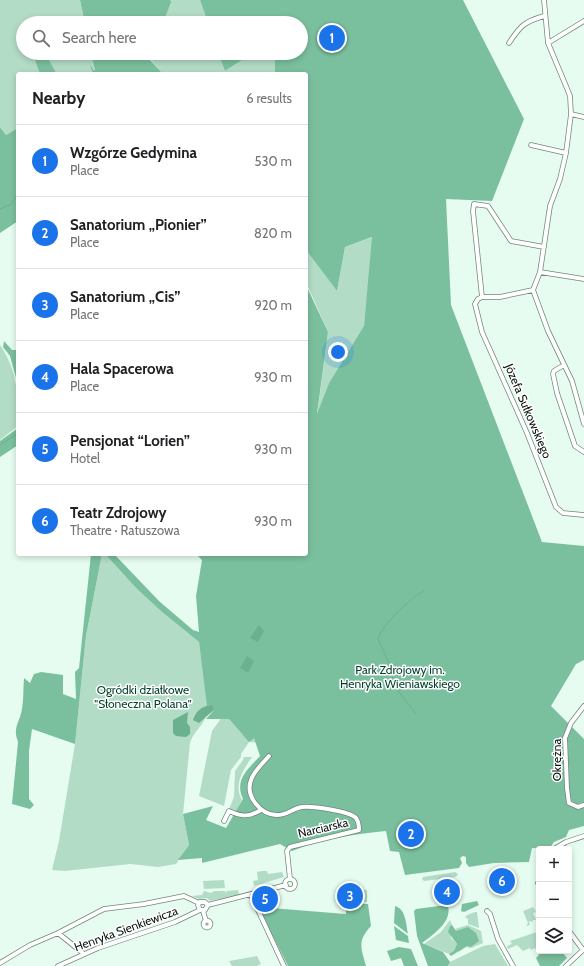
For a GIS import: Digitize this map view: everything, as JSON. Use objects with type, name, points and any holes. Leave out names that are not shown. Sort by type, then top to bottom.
[{"type":"street","points":[[544,0],[544,16],[548,43],[570,96],[571,114],[566,153],[560,179],[550,206],[540,272],[533,290],[548,331],[572,381],[584,424]]},
{"type":"street","points":[[509,42],[519,27],[526,21],[544,16]]},
{"type":"street","points":[[548,43],[584,21]]},
{"type":"street","points":[[571,114],[584,117]]},
{"type":"street","points":[[531,145],[566,153]]},
{"type":"street","name":"Józefa Sułkowskiego","points":[[544,247],[511,241],[488,206],[474,204],[473,211],[482,297],[474,304],[482,332],[527,433],[556,508],[563,513],[584,515]]},
{"type":"street","points":[[540,272],[584,279]]},
{"type":"street","points":[[482,297],[500,297],[533,290]]},
{"type":"street","points":[[564,364],[554,371],[553,374],[557,393],[575,446],[584,452]]},
{"type":"street","name":"Okrężna","points":[[584,706],[571,723],[565,744],[569,803],[578,807],[584,806]]},
{"type":"street","points":[[224,821],[229,811],[241,816],[250,816],[261,810],[252,796],[249,788],[250,781],[269,756]]},
{"type":"street","name":"Narciarska","points":[[261,810],[276,815],[283,815],[302,807],[311,808],[345,813],[354,817],[358,823],[359,830],[290,847],[287,851],[290,879]]},
{"type":"street","points":[[559,846],[584,836]]},
{"type":"street","points":[[201,910],[207,909],[208,905],[286,886],[290,888],[295,886],[294,880],[287,880],[286,886]]},
{"type":"street","points":[[251,895],[284,966]]},
{"type":"street","points":[[0,963],[30,945],[58,933],[104,909],[144,904],[184,896],[198,903],[206,921]]},
{"type":"street","points":[[198,903],[204,901],[208,905]]},
{"type":"street","name":"Henryka Sienkiewicza","points":[[58,966],[98,948],[175,922],[201,910]]},
{"type":"street","points":[[487,911],[490,914],[498,939],[513,966]]},
{"type":"street","points":[[58,933],[84,954]]},
{"type":"street","points":[[566,966],[584,949],[572,935]]},
{"type":"green space","points":[[0,0],[80,0],[83,16],[16,16],[16,60],[36,60],[39,72],[16,72],[16,129],[6,135],[0,127]]},
{"type":"green space","points":[[80,0],[170,0],[171,2],[166,16],[83,16]]},
{"type":"green space","points":[[170,0],[200,0],[206,16],[165,16]]},
{"type":"green space","name":"Park Zdrojowy im. Henryka Wieniawskiego","points":[[200,0],[463,0],[524,119],[492,201],[446,199],[451,305],[542,542],[584,546],[584,660],[576,664],[551,706],[584,739],[584,826],[569,830],[566,837],[554,842],[551,846],[536,846],[536,848],[532,848],[529,862],[494,863],[469,867],[466,863],[466,857],[463,856],[460,858],[462,863],[459,868],[405,875],[399,852],[390,851],[386,831],[338,838],[315,843],[292,851],[280,844],[202,863],[202,858],[178,860],[189,845],[183,814],[213,806],[206,820],[226,828],[243,799],[240,786],[241,780],[247,770],[260,756],[254,738],[249,742],[229,719],[206,719],[214,710],[210,705],[207,706],[199,642],[162,612],[137,589],[107,556],[116,556],[160,602],[193,630],[199,632],[196,596],[202,560],[198,556],[308,556],[308,289],[328,332],[317,414],[329,383],[364,326],[372,237],[345,247],[337,291],[308,253],[308,72],[275,72],[275,60],[308,60],[308,16],[206,16]]},
{"type":"green space","points":[[35,60],[49,60],[56,72],[39,72]]},
{"type":"green space","points":[[49,60],[93,60],[95,70],[91,72],[56,72]]},
{"type":"green space","points":[[93,60],[150,60],[161,72],[91,72],[95,70]]},
{"type":"green space","points":[[151,60],[221,60],[225,71],[242,60],[275,60],[275,72],[161,72]]},
{"type":"green space","points":[[221,60],[242,60],[225,71]]},
{"type":"green space","points":[[0,127],[6,135],[16,129],[16,222],[0,233]]},
{"type":"green space","points":[[373,237],[364,327],[329,383],[317,416],[328,332],[308,287],[308,253],[337,291],[345,247]]},
{"type":"green space","points":[[4,341],[12,350],[16,350],[16,378],[10,356],[3,347]]},
{"type":"green space","points":[[0,345],[10,364],[16,384],[16,428],[0,440]]},
{"type":"green space","points":[[16,429],[16,446],[0,457],[0,441]]},
{"type":"green space","points":[[91,556],[102,556],[86,636],[75,744],[32,729],[29,751],[29,799],[34,805],[30,809],[12,804],[18,742],[16,729],[22,708],[24,678],[30,683],[34,674],[41,672],[63,675],[63,694],[76,699],[75,672],[79,668]]},
{"type":"green space","name":"Ogródki działkowe \"Słoneczna Polana\"","points":[[102,556],[107,556],[137,589],[162,612],[199,642],[208,708],[205,719],[194,734],[190,743],[183,814],[189,845],[176,864],[158,867],[130,864],[65,871],[52,870],[59,841],[75,744],[86,636]]},
{"type":"green space","points":[[222,717],[229,719],[243,735],[253,724],[265,743],[249,742],[241,754],[241,757],[231,770],[224,806],[199,796],[212,731]]},
{"type":"green space","points":[[244,757],[252,757],[240,778],[238,789],[242,800],[236,813],[229,809],[234,797],[235,771]]},
{"type":"green space","points":[[267,871],[268,874],[282,872],[284,877],[254,886],[253,881],[258,880],[257,872]]},
{"type":"green space","points":[[455,872],[458,874],[456,877],[424,881],[422,879],[423,877]]},
{"type":"green space","points":[[224,880],[225,888],[204,889],[203,881]]},
{"type":"green space","points":[[352,889],[367,890],[367,902],[357,902],[357,892],[352,891]]},
{"type":"green space","points":[[238,890],[239,895],[210,901],[207,898],[199,899],[192,896],[202,895],[204,891],[211,893],[214,891],[225,891],[226,893],[227,891]]},
{"type":"green space","points":[[477,901],[479,905],[464,912],[461,911],[462,904]]},
{"type":"green space","points":[[346,903],[368,904],[371,926],[364,936],[361,945],[366,966],[288,966],[258,907],[346,914]]},
{"type":"green space","points":[[395,906],[401,910],[403,914],[408,934],[394,923]]},
{"type":"green space","points":[[448,906],[449,912],[445,922],[432,936],[422,943],[443,952],[450,962],[448,966],[428,966],[417,936],[414,911],[416,909]]},
{"type":"green space","points":[[533,907],[536,912],[533,913],[536,920],[533,920],[532,922],[529,921],[530,925],[526,926],[528,923],[523,911]]},
{"type":"green space","points":[[477,912],[479,928],[468,924],[468,919],[465,917]]},
{"type":"green space","points":[[450,920],[452,925],[450,926],[451,938],[457,944],[454,952],[449,954],[424,944],[441,932]]},
{"type":"green space","points":[[452,925],[456,931],[468,927],[476,933],[479,941],[471,947],[467,946],[451,956],[449,954],[454,951],[457,944],[448,932],[450,926]]},
{"type":"green space","points":[[468,925],[481,931],[483,943],[471,948],[466,947],[459,952],[455,929]]},
{"type":"green space","points":[[394,926],[408,936],[409,943],[396,940]]},
{"type":"green space","points":[[536,932],[536,950],[535,948],[531,950],[530,948],[523,951],[517,945],[508,949],[507,946],[512,944],[510,941]]},
{"type":"green space","points":[[495,944],[508,966],[448,966],[450,962],[483,946]]},
{"type":"green space","points":[[399,947],[411,949],[418,966],[404,966],[401,958],[391,961],[387,951]]},
{"type":"green space","points":[[540,954],[564,954],[567,958],[559,966],[540,966],[536,958]]},
{"type":"green space","points":[[257,956],[261,964],[257,966],[232,966],[229,961]]},
{"type":"shaded area","points":[[259,625],[264,631],[258,642],[250,638]]},
{"type":"shaded area","points":[[247,656],[254,661],[248,673],[240,668]]},
{"type":"shaded area","points":[[210,705],[213,706],[214,710],[199,723],[193,720],[199,710]]},
{"type":"shaded area","points":[[188,712],[187,723],[190,727],[190,734],[186,737],[176,736],[173,733],[173,720]]},
{"type":"waterway","points":[[91,67],[94,72]]},
{"type":"waterway","points":[[0,209],[10,205],[16,197]]},
{"type":"waterway","points":[[0,445],[16,434]]},
{"type":"waterway","points":[[416,714],[397,689],[393,680],[390,665],[378,639],[385,626],[391,619],[424,590]]},
{"type":"place","name":"Wzgórze Gedymina","points":[[332,38]]},
{"type":"place","name":"Sanatorium „Pionier”","points":[[411,834]]},
{"type":"place","name":"Teatr Zdrojowy","points":[[502,881]]},
{"type":"place","name":"Hala Spacerowa","points":[[447,892]]},
{"type":"place","name":"Sanatorium „Cis”","points":[[350,896]]},
{"type":"place","name":"Pensjonat “Lorien”","points":[[265,899]]}]
